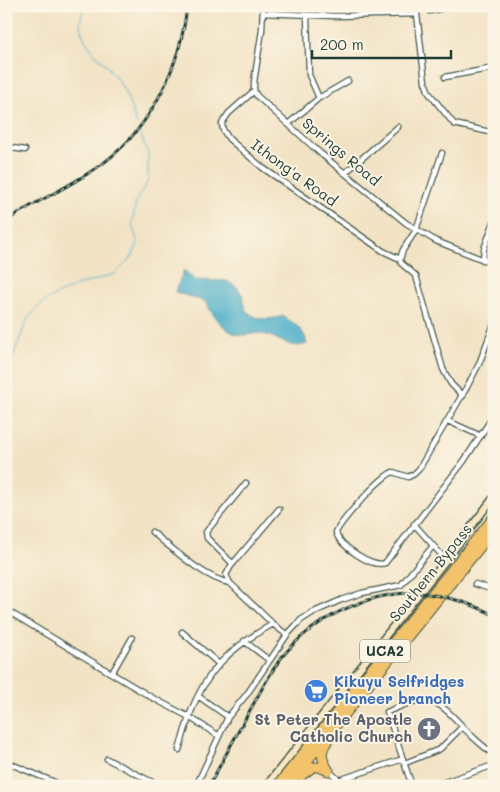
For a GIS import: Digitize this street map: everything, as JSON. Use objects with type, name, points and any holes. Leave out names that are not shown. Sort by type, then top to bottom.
[{"type":"highway","name":"Southern Bypass","points":[[277,786],[494,517]]},
{"type":"highway","name":"Southern Bypass","points":[[287,786],[494,530]]},
{"type":"highway","points":[[329,771],[323,761],[322,752],[326,744],[348,718],[352,706]]},
{"type":"highway","points":[[294,786],[304,772],[310,768],[319,767],[329,771]]},
{"type":"main road","points":[[266,786],[494,497]]},
{"type":"street","points":[[254,91],[254,76],[262,35],[263,6]]},
{"type":"street","points":[[416,6],[425,82],[429,93],[454,124],[494,133]]},
{"type":"street","points":[[430,11],[454,6]]},
{"type":"street","points":[[263,14],[307,16],[417,14]]},
{"type":"street","points":[[307,16],[309,75],[319,98]]},
{"type":"street","points":[[445,77],[494,68]]},
{"type":"street","points":[[288,124],[319,98],[348,81]]},
{"type":"street","name":"Springs Road","points":[[254,91],[267,106],[345,173],[416,230],[436,241],[494,264]]},
{"type":"street","name":"Ithong'a Road","points":[[254,91],[229,113],[224,120],[222,124],[223,130],[229,139],[263,168],[383,251],[400,259]]},
{"type":"street","points":[[345,173],[398,127]]},
{"type":"street","points":[[6,147],[25,150]]},
{"type":"street","points":[[442,153],[416,230],[403,250],[400,259],[401,263],[416,276],[443,369],[451,384],[463,396]]},
{"type":"street","points":[[483,260],[484,250],[494,222]]},
{"type":"street","points":[[494,324],[479,364],[463,396],[414,474],[408,477],[390,473],[352,510],[338,529],[336,535],[338,539],[365,560],[382,564],[388,560],[481,436],[494,415]]},
{"type":"street","points":[[448,421],[481,436]]},
{"type":"street","points":[[233,564],[207,538],[206,532],[246,483]]},
{"type":"street","points":[[279,509],[226,574],[230,583],[287,635]]},
{"type":"street","points":[[414,524],[446,560]]},
{"type":"street","points":[[152,532],[210,576],[221,582],[230,583]]},
{"type":"street","points":[[196,786],[228,717],[247,694],[287,635],[306,616],[326,605],[362,593],[401,585],[433,546]]},
{"type":"street","points":[[475,584],[494,590]]},
{"type":"street","points":[[6,610],[219,736]]},
{"type":"street","points":[[179,750],[198,696],[219,664],[244,641],[274,624]]},
{"type":"street","points":[[182,632],[219,664]]},
{"type":"street","points":[[112,673],[132,638]]},
{"type":"street","points":[[244,641],[269,660]]},
{"type":"street","points":[[198,696],[228,717]]},
{"type":"street","points":[[412,786],[387,712],[415,702],[428,700],[438,704],[494,755]]},
{"type":"street","points":[[339,780],[440,749],[462,727]]},
{"type":"street","points":[[107,760],[160,786]]},
{"type":"street","points":[[6,762],[64,786]]},
{"type":"street","points":[[433,786],[494,765]]},
{"type":"street","points":[[329,771],[339,780],[342,786]]},
{"type":"water","points":[[184,270],[195,280],[227,281],[237,287],[243,296],[246,311],[255,317],[264,319],[283,316],[295,324],[301,331],[307,344],[295,346],[263,334],[239,335],[229,331],[211,312],[206,302],[175,292]]},
{"type":"waterway","points":[[85,6],[81,18],[84,38],[111,70],[120,84],[137,125]]},
{"type":"waterway","points":[[6,462],[13,438],[7,392],[9,371],[28,318],[50,298],[76,286],[115,274],[132,257],[138,243],[132,225],[136,201],[148,181],[148,154],[139,130]]},
{"type":"railway","points":[[6,223],[15,215],[96,169],[123,146],[138,130],[151,111],[171,71],[184,28],[187,6]]},
{"type":"railway","points":[[209,786],[278,662],[295,643],[325,620],[361,602],[380,597],[418,593],[457,600],[494,615]]},
{"type":"place","name":"Kikuyu Selfridges Pioneer branch","points":[[316,691]]},
{"type":"place","name":"St Peter The Apostle Catholic Church","points":[[429,729]]}]
